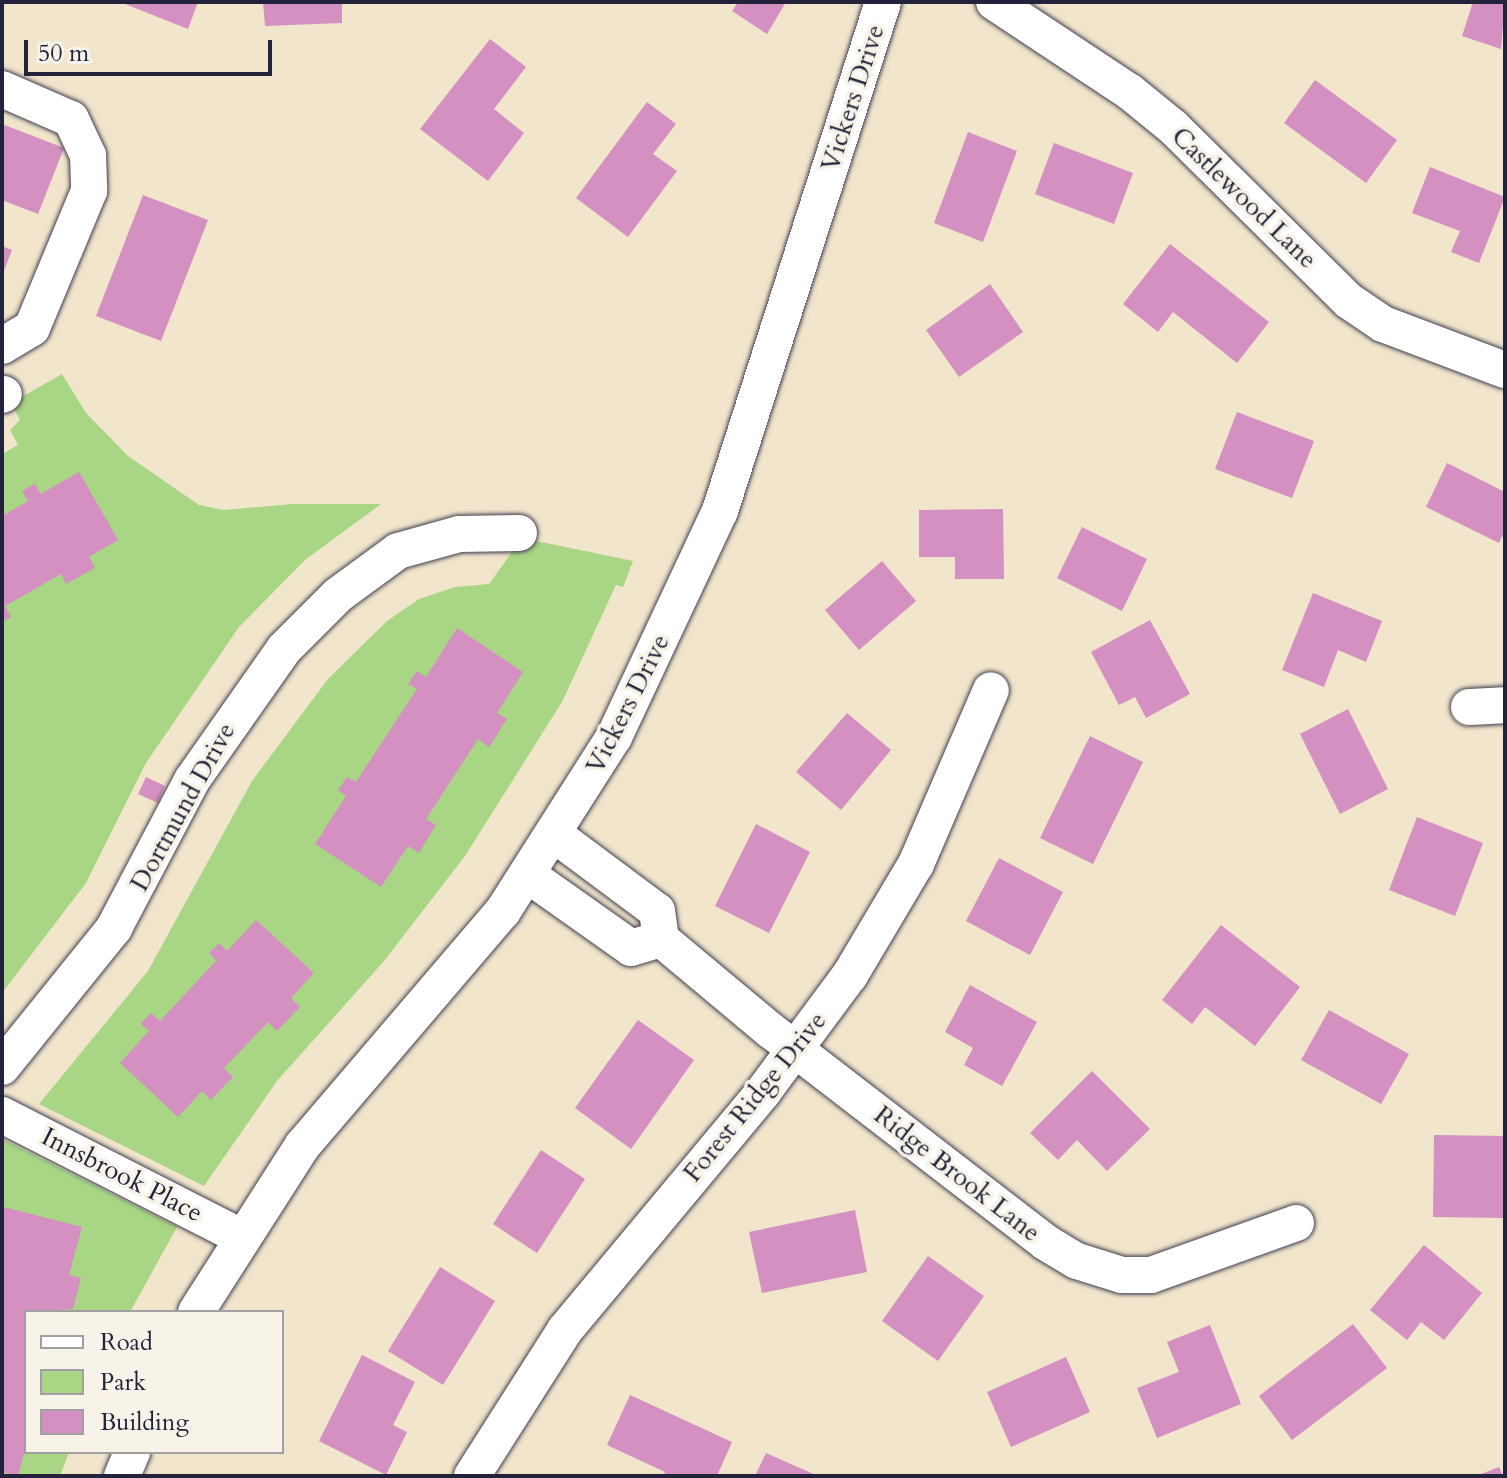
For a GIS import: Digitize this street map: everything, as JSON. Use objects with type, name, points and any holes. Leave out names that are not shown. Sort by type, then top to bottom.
[{"type":"street","name":"Vickers Drive","points":[[197,1310],[241,1237],[319,1126],[475,949],[528,875],[555,835],[649,670],[720,511],[883,2]]},
{"type":"street","name":"Castlewood Lane","points":[[994,2],[1130,92],[1173,127],[1349,301],[1383,324],[1505,370]]},
{"type":"street","points":[[2,89],[71,119],[88,155],[89,191],[32,328],[2,346]]},
{"type":"street","name":"Dortmund Drive","points":[[2,1067],[114,928],[192,780],[284,649],[338,595],[398,551],[459,534],[519,533]]},
{"type":"street","name":"Forest Ridge Drive","points":[[472,1476],[565,1330],[796,1050],[850,975],[916,864],[991,690]]},
{"type":"street","points":[[1469,707],[1505,705]]},
{"type":"street","name":"Ridge Brook Lane","points":[[555,835],[657,911],[661,939],[796,1050],[1045,1242],[1091,1267],[1122,1275],[1165,1272],[1296,1223]]},
{"type":"street","points":[[528,875],[631,948],[661,939]]},
{"type":"street","name":"Innsbrook Place","points":[[2,1115],[241,1237]]},
{"type":"street","points":[[122,1476],[131,1454]]},
{"type":"green space","points":[[62,374],[86,413],[128,456],[199,505],[224,510],[293,504],[381,504],[305,560],[239,627],[146,763],[86,883],[2,993],[2,454],[18,445],[10,430],[20,420],[11,403]]},
{"type":"green space","points":[[522,538],[633,561],[623,587],[616,585],[562,702],[465,856],[384,961],[277,1081],[204,1186],[39,1104],[148,971],[252,781],[328,679],[387,621],[419,599],[455,587],[489,584]]},
{"type":"green space","points":[[2,1139],[177,1227],[131,1310],[24,1310],[24,1454],[68,1454],[60,1476],[2,1476]]},
{"type":"building","points":[[120,2],[198,2],[188,29]]},
{"type":"building","points":[[263,2],[342,2],[342,23],[265,26]]},
{"type":"building","points":[[738,2],[786,2],[767,34],[732,11]]},
{"type":"building","points":[[1473,2],[1505,2],[1501,49],[1462,36]]},
{"type":"building","points":[[490,39],[526,67],[494,109],[524,133],[488,181],[420,129]]},
{"type":"building","points":[[1315,80],[1397,140],[1366,183],[1284,123]]},
{"type":"building","points":[[647,102],[676,124],[653,154],[677,171],[628,237],[576,198]]},
{"type":"building","points":[[2,124],[64,148],[38,214],[2,200]]},
{"type":"building","points":[[968,132],[1017,151],[983,242],[934,223]]},
{"type":"building","points":[[1054,143],[1133,173],[1114,224],[1035,194]]},
{"type":"building","points":[[1430,167],[1505,197],[1479,263],[1451,252],[1460,231],[1412,213]]},
{"type":"building","points":[[143,195],[208,220],[161,341],[96,316]]},
{"type":"building","points":[[1170,244],[1269,322],[1237,363],[1173,312],[1158,332],[1123,304]]},
{"type":"building","points":[[2,246],[12,250],[2,276]]},
{"type":"building","points":[[990,284],[1023,332],[959,377],[926,330]]},
{"type":"building","points":[[1237,412],[1314,441],[1292,498],[1215,469]]},
{"type":"building","points":[[1447,463],[1505,492],[1505,530],[1499,543],[1426,507]]},
{"type":"building","points":[[79,472],[118,540],[89,557],[95,568],[66,584],[61,574],[5,606],[11,617],[2,622],[2,516],[28,501],[22,491],[35,484],[41,494]]},
{"type":"building","points":[[1003,509],[1004,579],[955,579],[955,557],[919,557],[919,510]]},
{"type":"building","points":[[1082,527],[1147,559],[1122,611],[1057,578]]},
{"type":"building","points":[[882,561],[916,601],[859,650],[825,610]]},
{"type":"building","points":[[1313,593],[1382,621],[1366,662],[1338,650],[1324,687],[1282,670]]},
{"type":"building","points":[[1150,620],[1190,694],[1146,718],[1135,697],[1119,705],[1091,652]]},
{"type":"building","points":[[457,628],[523,672],[497,713],[507,719],[489,747],[478,739],[426,819],[436,825],[419,853],[408,846],[381,887],[315,844],[346,796],[338,790],[347,777],[356,782],[417,689],[408,684],[417,671],[426,677]]},
{"type":"building","points":[[1348,709],[1388,789],[1340,814],[1300,734]]},
{"type":"building","points":[[847,713],[891,750],[841,810],[796,772]]},
{"type":"building","points":[[1090,736],[1143,762],[1093,864],[1040,838]]},
{"type":"building","points":[[146,777],[165,786],[158,803],[138,794]]},
{"type":"building","points":[[1417,817],[1483,843],[1455,916],[1389,890]]},
{"type":"building","points":[[756,824],[810,852],[769,933],[715,906]]},
{"type":"building","points":[[999,858],[1063,892],[1030,955],[966,921]]},
{"type":"building","points":[[256,920],[314,973],[291,998],[300,1007],[277,1031],[268,1022],[224,1068],[233,1077],[211,1100],[202,1091],[178,1117],[120,1063],[149,1031],[141,1024],[146,1018],[151,1013],[160,1021],[216,961],[209,953],[219,943],[227,951]]},
{"type":"building","points":[[1221,925],[1300,987],[1255,1046],[1205,1007],[1192,1024],[1162,1000]]},
{"type":"building","points":[[970,985],[1037,1022],[1002,1086],[964,1065],[973,1048],[945,1032]]},
{"type":"building","points":[[1329,1010],[1409,1054],[1381,1104],[1301,1060]]},
{"type":"building","points":[[638,1020],[694,1060],[631,1149],[575,1108]]},
{"type":"building","points":[[1092,1071],[1150,1129],[1107,1171],[1077,1140],[1058,1160],[1030,1133]]},
{"type":"building","points":[[1434,1135],[1505,1136],[1504,1218],[1433,1217]]},
{"type":"building","points":[[541,1150],[585,1179],[537,1253],[493,1224]]},
{"type":"building","points":[[4,1207],[82,1227],[69,1275],[81,1278],[73,1309],[24,1310],[24,1454],[18,1476],[2,1472]]},
{"type":"building","points":[[855,1210],[867,1272],[762,1293],[749,1232]]},
{"type":"building","points":[[1424,1245],[1482,1293],[1444,1340],[1421,1322],[1407,1340],[1370,1310]]},
{"type":"building","points":[[928,1256],[984,1296],[938,1361],[882,1321]]},
{"type":"building","points":[[440,1267],[495,1301],[443,1385],[388,1351]]},
{"type":"building","points":[[1353,1324],[1387,1368],[1292,1440],[1259,1396]]},
{"type":"building","points":[[1210,1325],[1241,1404],[1157,1438],[1137,1388],[1179,1372],[1167,1342]]},
{"type":"building","points":[[362,1355],[415,1382],[393,1425],[407,1432],[386,1475],[319,1441]]},
{"type":"building","points":[[1066,1357],[1090,1412],[1011,1447],[987,1392]]},
{"type":"building","points":[[630,1395],[732,1442],[717,1476],[663,1476],[665,1472],[607,1445]]},
{"type":"building","points":[[766,1453],[818,1476],[755,1476]]},
{"type":"building","points":[[1499,1467],[1503,1476],[1476,1476]]}]
